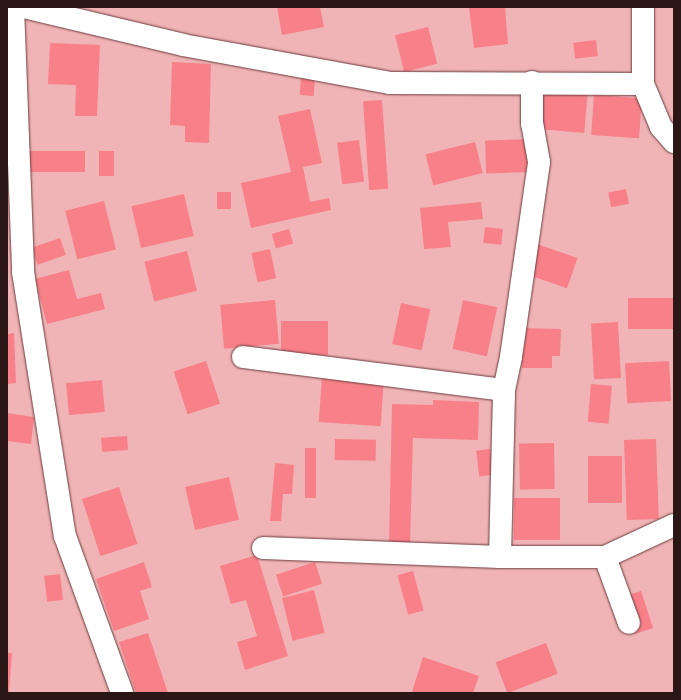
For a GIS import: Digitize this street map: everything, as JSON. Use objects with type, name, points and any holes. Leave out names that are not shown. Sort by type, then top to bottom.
[{"type":"street","points":[[13,7],[23,272],[65,536],[122,693]]},
{"type":"street","points":[[24,7],[183,45],[390,83],[532,82],[643,84]]},
{"type":"street","points":[[643,7],[643,84],[661,127],[674,142]]},
{"type":"street","points":[[500,557],[504,390],[512,349],[539,162],[532,124],[532,82]]},
{"type":"street","points":[[7,164],[18,144]]},
{"type":"street","points":[[242,357],[504,390]]},
{"type":"street","points":[[263,548],[500,557],[605,558],[674,525]]},
{"type":"street","points":[[605,558],[629,623]]},
{"type":"building","points":[[277,7],[320,7],[324,27],[282,35]]},
{"type":"building","points":[[469,7],[505,7],[508,44],[474,48]]},
{"type":"building","points":[[428,27],[437,64],[404,72],[395,35]]},
{"type":"building","points":[[596,40],[598,56],[575,59],[573,43]]},
{"type":"building","points":[[50,43],[100,45],[97,116],[75,116],[76,85],[48,84]]},
{"type":"building","points":[[172,62],[211,64],[209,143],[185,142],[185,126],[170,125]]},
{"type":"building","points":[[301,77],[315,78],[314,96],[300,95]]},
{"type":"building","points":[[539,88],[588,92],[584,133],[535,129]]},
{"type":"building","points":[[594,95],[642,98],[639,138],[591,135]]},
{"type":"building","points":[[382,100],[388,189],[369,190],[363,101]]},
{"type":"building","points":[[310,109],[322,163],[303,167],[310,202],[329,198],[331,210],[251,228],[241,183],[291,172],[278,116]]},
{"type":"building","points":[[531,139],[532,172],[486,174],[485,141]]},
{"type":"building","points":[[359,140],[364,182],[342,184],[337,143]]},
{"type":"building","points":[[475,142],[483,173],[433,185],[426,154]]},
{"type":"building","points":[[26,151],[85,151],[85,172],[26,172]]},
{"type":"building","points":[[99,151],[114,151],[114,176],[99,176]]},
{"type":"building","points":[[626,189],[629,204],[611,207],[608,192]]},
{"type":"building","points":[[217,192],[231,192],[231,209],[217,209]]},
{"type":"building","points":[[184,194],[194,236],[141,248],[131,206]]},
{"type":"building","points":[[104,201],[116,250],[77,259],[65,211]]},
{"type":"building","points":[[481,202],[483,219],[448,222],[451,247],[424,249],[420,208]]},
{"type":"building","points":[[485,227],[503,229],[501,245],[483,243]]},
{"type":"building","points":[[289,229],[293,243],[276,248],[272,234]]},
{"type":"building","points":[[60,238],[66,255],[37,265],[32,248]]},
{"type":"building","points":[[534,243],[577,258],[567,288],[524,273]]},
{"type":"building","points":[[270,249],[276,278],[258,282],[251,253]]},
{"type":"building","points":[[187,251],[197,291],[154,301],[144,262]]},
{"type":"building","points":[[69,270],[77,299],[101,293],[105,309],[47,324],[35,279]]},
{"type":"building","points":[[628,298],[674,298],[674,329],[628,329]]},
{"type":"building","points":[[275,300],[279,344],[224,349],[220,305]]},
{"type":"building","points":[[463,300],[497,307],[487,356],[453,349]]},
{"type":"building","points":[[401,303],[430,309],[422,350],[392,344]]},
{"type":"building","points":[[281,321],[328,321],[328,355],[281,355]]},
{"type":"building","points":[[618,322],[621,378],[594,379],[591,323]]},
{"type":"building","points":[[522,328],[561,329],[560,356],[552,356],[552,368],[522,368]]},
{"type":"building","points":[[14,333],[16,383],[7,384],[7,334]]},
{"type":"building","points":[[206,361],[220,404],[188,414],[174,372]]},
{"type":"building","points":[[669,361],[671,401],[627,403],[625,363]]},
{"type":"building","points":[[322,376],[384,380],[381,426],[319,422]]},
{"type":"building","points":[[102,380],[105,412],[69,415],[66,383]]},
{"type":"building","points":[[591,384],[612,386],[609,424],[588,422]]},
{"type":"building","points":[[433,400],[479,402],[478,440],[413,438],[410,545],[389,544],[392,404],[433,405]]},
{"type":"building","points":[[7,413],[34,417],[31,444],[7,441]]},
{"type":"building","points":[[127,436],[128,450],[102,452],[101,438]]},
{"type":"building","points":[[335,439],[376,440],[376,461],[335,460]]},
{"type":"building","points":[[656,439],[659,519],[627,520],[624,440]]},
{"type":"building","points":[[554,443],[555,489],[520,490],[519,444]]},
{"type":"building","points":[[305,448],[316,448],[316,498],[305,498]]},
{"type":"building","points":[[490,449],[493,475],[479,477],[476,451]]},
{"type":"building","points":[[588,456],[622,456],[622,503],[588,503]]},
{"type":"building","points":[[275,463],[294,465],[292,494],[283,494],[281,521],[270,521]]},
{"type":"building","points":[[229,477],[239,520],[195,530],[185,487]]},
{"type":"building","points":[[119,487],[138,544],[100,556],[82,499]]},
{"type":"building","points":[[514,498],[560,498],[560,540],[514,540]]},
{"type":"building","points":[[257,555],[288,656],[245,670],[237,642],[257,636],[246,600],[231,604],[220,566]]},
{"type":"building","points":[[144,562],[152,587],[140,591],[149,619],[114,631],[96,579]]},
{"type":"building","points":[[315,562],[322,584],[283,597],[276,575]]},
{"type":"building","points":[[413,571],[424,611],[408,615],[398,575]]},
{"type":"building","points":[[60,574],[63,600],[47,602],[44,576]]},
{"type":"building","points":[[314,590],[325,633],[293,641],[282,598]]},
{"type":"building","points":[[641,591],[653,628],[635,634],[623,597]]},
{"type":"building","points":[[148,633],[168,693],[136,693],[119,642]]},
{"type":"building","points":[[546,643],[558,674],[507,693],[496,662]]},
{"type":"building","points":[[7,653],[12,653],[9,693],[7,693]]},
{"type":"building","points":[[423,657],[479,676],[473,693],[412,692]]}]
